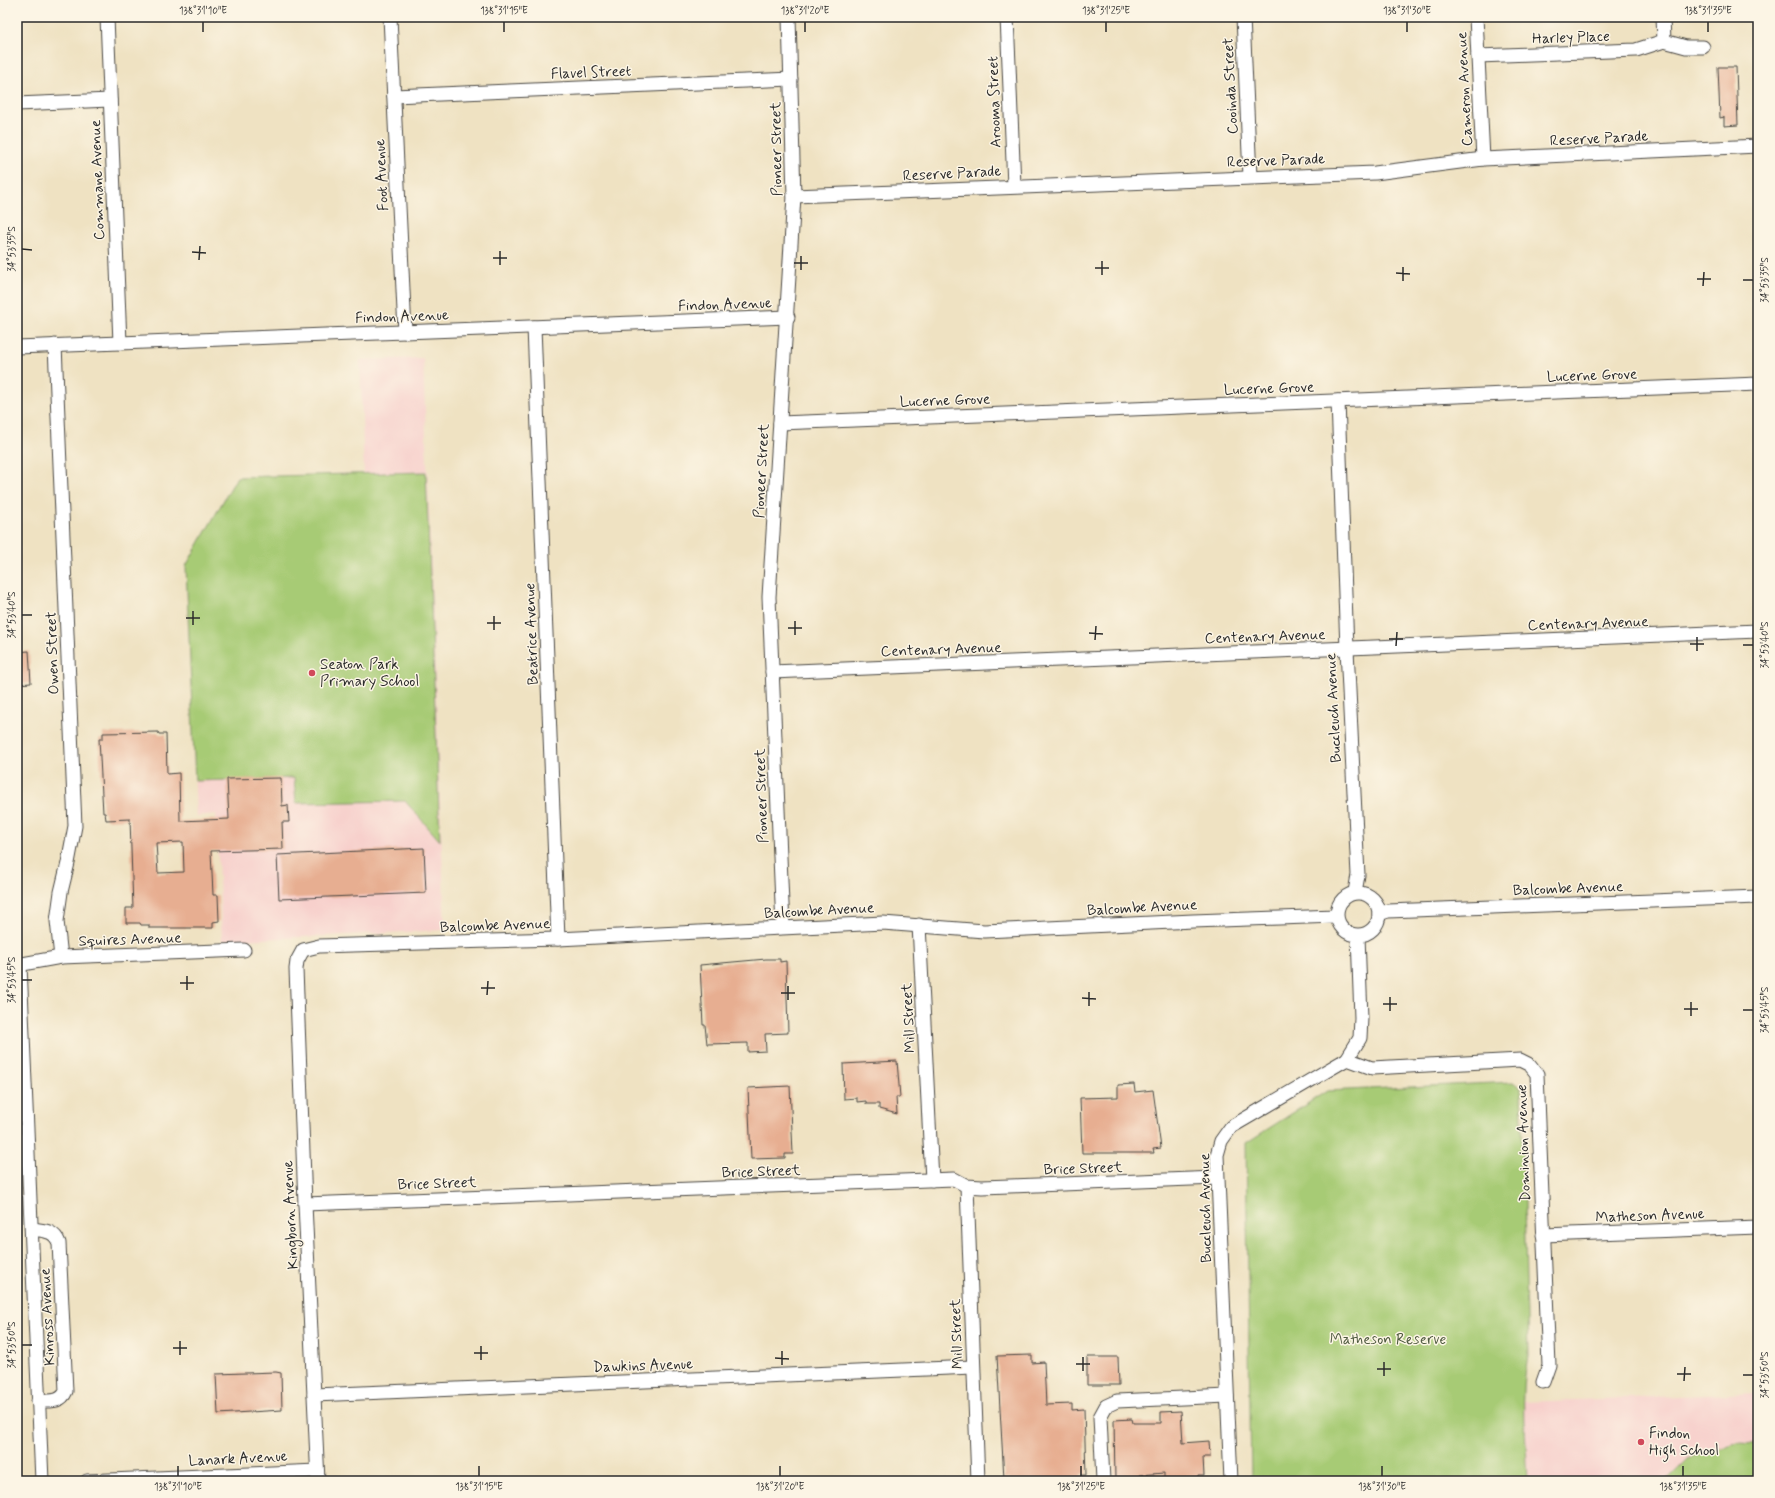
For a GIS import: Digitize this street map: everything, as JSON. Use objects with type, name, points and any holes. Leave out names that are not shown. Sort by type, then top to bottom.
[{"type":"street","name":"Commane Avenue","points":[[107,17],[120,343]]},
{"type":"street","name":"Foot Avenue","points":[[390,17],[405,332]]},
{"type":"street","name":"Pioneer Street","points":[[783,927],[769,597],[788,317],[794,196],[788,17]]},
{"type":"street","name":"Arooma Street","points":[[1007,17],[1014,186]]},
{"type":"street","name":"Cooinda Street","points":[[1243,17],[1250,177]]},
{"type":"street","name":"Cameron Avenue","points":[[1476,17],[1483,159]]},
{"type":"street","points":[[1664,17],[1664,41],[1686,47],[1703,47]]},
{"type":"street","name":"Harley Place","points":[[1478,56],[1636,50],[1664,41]]},
{"type":"street","name":"Flavel Street","points":[[394,96],[791,79]]},
{"type":"street","points":[[17,104],[110,100]]},
{"type":"street","name":"Reserve Parade","points":[[794,196],[1375,172],[1483,159],[1758,146]]},
{"type":"street","name":"Findon Avenue","points":[[17,347],[788,317]]},
{"type":"street","name":"Beatrice Avenue","points":[[534,327],[558,939]]},
{"type":"street","name":"Owen Street","points":[[55,345],[75,826],[61,892],[57,921],[61,957]]},
{"type":"street","name":"Lucerne Grove","points":[[780,423],[1758,384]]},
{"type":"street","name":"Buccleuch Avenue","points":[[1338,401],[1347,649],[1358,875],[1355,892]]},
{"type":"street","name":"Centenary Avenue","points":[[772,672],[1758,631]]},
{"type":"street","points":[[1355,892],[1369,896],[1375,901],[1379,914],[1378,920],[1371,931],[1358,936],[1352,935],[1341,928],[1336,916],[1339,904],[1343,898],[1355,892]]},
{"type":"street","name":"Balcombe Avenue","points":[[1379,914],[1388,911],[1758,897]]},
{"type":"street","name":"Balcombe Avenue","points":[[303,950],[319,946],[558,939],[883,923],[984,931],[1336,916]]},
{"type":"street","name":"Mill Street","points":[[919,925],[932,1180]]},
{"type":"street","name":"Buccleuch Avenue","points":[[1231,1481],[1217,1155],[1221,1141],[1231,1127],[1347,1059],[1360,1038],[1361,1018],[1358,936]]},
{"type":"street","name":"Squires Avenue","points":[[19,965],[61,957],[244,950]]},
{"type":"street","name":"Kingborn Avenue","points":[[303,950],[297,961],[296,969],[318,1476]]},
{"type":"street","name":"Kinross Avenue","points":[[19,965],[32,1229],[42,1481]]},
{"type":"street","name":"Dominion Avenue","points":[[1347,1059],[1372,1068],[1520,1060],[1530,1065],[1537,1074],[1549,1365],[1543,1382]]},
{"type":"street","name":"Brice Street","points":[[305,1204],[954,1179],[967,1186],[982,1187],[1217,1178]]},
{"type":"street","name":"Mill Street","points":[[967,1186],[978,1481]]},
{"type":"street","name":"Matheson Avenue","points":[[1543,1235],[1758,1227]]},
{"type":"street","name":"Kinross Avenue","points":[[32,1229],[52,1232],[57,1237],[59,1243],[66,1391],[64,1396],[58,1401],[38,1401]]},
{"type":"street","name":"Dawkins Avenue","points":[[314,1395],[973,1367]]},
{"type":"street","points":[[1103,1481],[1100,1417],[1106,1406],[1117,1401],[1227,1396]]},
{"type":"street","name":"Lanark Avenue","points":[[87,1481],[318,1476]]},
{"type":"shaded area","name":"Seaton Park Primary School","points":[[423,358],[445,930],[222,941],[216,814],[196,816],[186,566],[237,477],[364,473],[360,360]]},
{"type":"shaded area","name":"Findon High School","points":[[1758,1393],[1758,1481],[1527,1481],[1523,1402]]},
{"type":"green space","name":"Seaton Park Primary School","points":[[426,472],[440,841],[405,801],[296,803],[294,778],[195,781],[186,566],[237,477]]},
{"type":"green space","name":"Matheson Reserve","points":[[1513,1082],[1521,1088],[1528,1355],[1524,1386],[1524,1433],[1527,1481],[1251,1481],[1246,1143],[1327,1091]]},
{"type":"green space","points":[[1738,1443],[1758,1444],[1758,1481],[1666,1481],[1688,1459]]},
{"type":"building","points":[[1718,67],[1736,67],[1738,125],[1724,126],[1724,117],[1720,118]]},
{"type":"building","points":[[29,651],[31,683],[17,684],[17,652]]},
{"type":"building","points":[[158,732],[159,734],[166,734],[167,774],[179,773],[180,821],[229,819],[227,779],[281,778],[282,806],[288,805],[289,822],[282,822],[283,849],[211,851],[213,895],[218,895],[219,921],[213,922],[213,928],[149,928],[149,925],[141,925],[140,923],[126,923],[126,908],[133,908],[130,819],[106,820],[105,813],[103,813],[99,739],[103,739],[103,733]],"holes":[[[183,842],[184,872],[158,873],[156,843]]]},
{"type":"building","points":[[424,848],[426,893],[279,899],[277,855]]},
{"type":"building","points":[[780,959],[780,962],[786,961],[788,1033],[765,1034],[766,1051],[748,1052],[748,1043],[707,1044],[705,1025],[703,1025],[700,965]]},
{"type":"building","points":[[897,1061],[900,1097],[896,1097],[897,1114],[879,1109],[879,1104],[866,1104],[866,1101],[857,1102],[857,1098],[844,1099],[843,1064]]},
{"type":"building","points":[[1134,1084],[1135,1092],[1153,1090],[1161,1148],[1153,1149],[1154,1153],[1082,1153],[1080,1098],[1118,1097],[1118,1085]]},
{"type":"building","points":[[790,1086],[793,1154],[785,1154],[785,1158],[751,1159],[748,1088]]},
{"type":"building","points":[[1032,1355],[1032,1363],[1044,1362],[1046,1405],[1072,1404],[1072,1410],[1084,1409],[1086,1475],[1081,1475],[1082,1478],[1045,1481],[1009,1481],[1009,1478],[1004,1479],[997,1356]]},
{"type":"building","points":[[1087,1357],[1118,1357],[1119,1385],[1087,1385]]},
{"type":"building","points":[[281,1373],[282,1410],[218,1414],[216,1374]]},
{"type":"building","points":[[1181,1411],[1183,1443],[1209,1441],[1210,1457],[1203,1457],[1204,1476],[1198,1476],[1198,1481],[1164,1481],[1164,1473],[1139,1475],[1139,1481],[1115,1480],[1114,1420],[1132,1419],[1133,1423],[1161,1423],[1161,1412]]},
{"type":"place","name":"Seaton Park Primary School","points":[[312,673]]},
{"type":"place","name":"Findon High School","points":[[1641,1442]]}]
